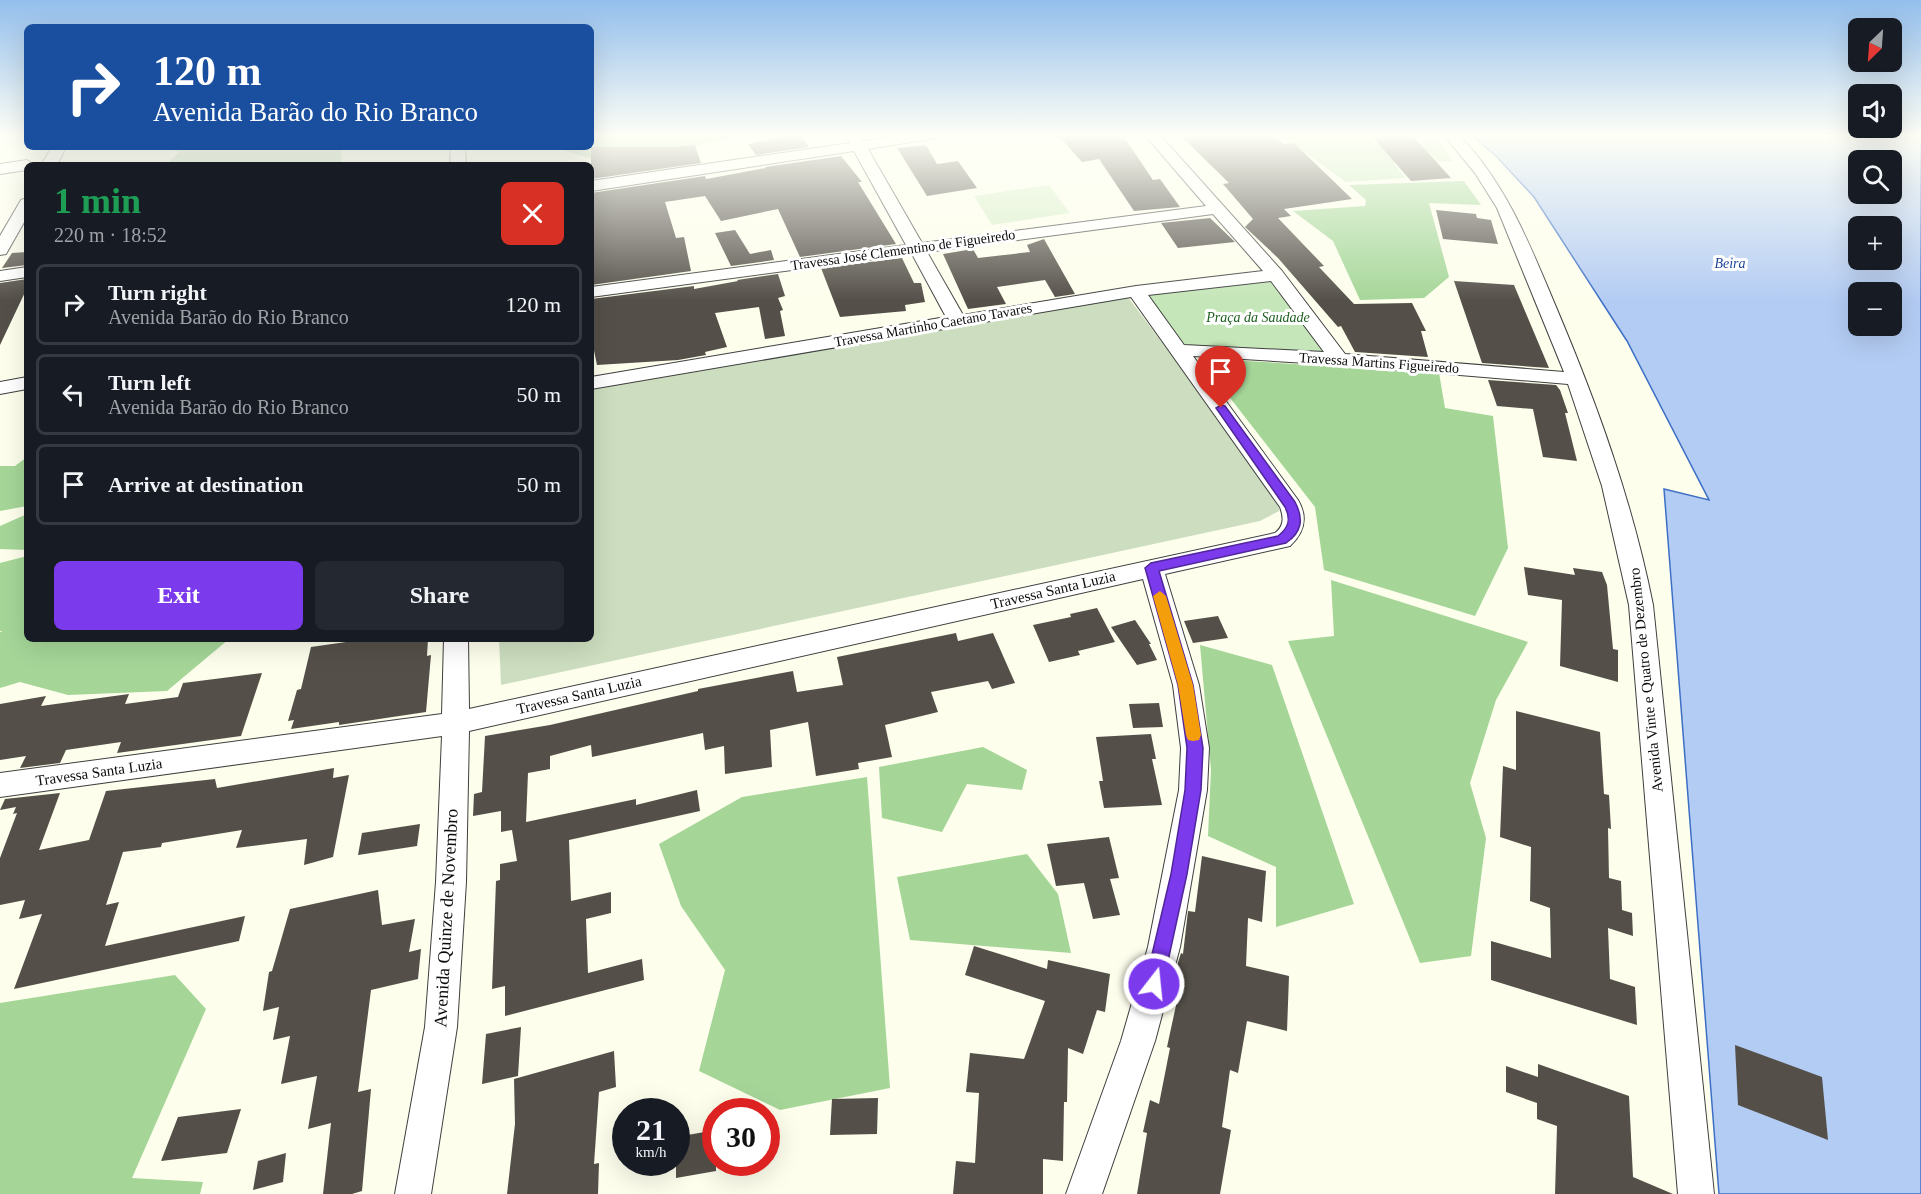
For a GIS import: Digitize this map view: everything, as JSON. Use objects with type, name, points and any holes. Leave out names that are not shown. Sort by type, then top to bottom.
[{"type":"street","points":[[883,190],[957,320]]},
{"type":"street","points":[[1199,190],[1276,275],[1339,359]]},
{"type":"street","name":"Avenida Vinte e Quatro de Dezembro","points":[[1496,190],[1578,379],[1632,554],[1641,605],[1696,1194]]},
{"type":"street","points":[[0,250],[24,208]]},
{"type":"street","name":"Travessa José Clementino de Figueiredo","points":[[594,292],[1216,209]]},
{"type":"street","points":[[0,276],[24,272]]},
{"type":"street","name":"Travessa Martinho Caetano Tavares","points":[[594,382],[1136,291],[1276,275]]},
{"type":"street","name":"Travessa Santa Luzia","points":[[0,785],[456,723],[1282,540],[1291,533],[1294,524],[1295,515],[1290,505],[1136,291]]},
{"type":"street","name":"Travessa Martins Figueiredo","points":[[1180,350],[1339,359],[1578,379]]},
{"type":"street","points":[[0,388],[24,384]]},
{"type":"street","points":[[1084,1194],[1138,1041],[1164,946],[1193,790],[1195,748],[1186,685],[1151,568]]},
{"type":"street","name":"Avenida Quinze de Novembro","points":[[413,1194],[440,1029],[446,962],[456,723],[456,642]]},
{"type":"green space","points":[[1017,190],[1053,190],[1070,213],[992,225],[974,196]]},
{"type":"green space","points":[[1354,190],[1470,190],[1481,205],[1429,203],[1449,277],[1424,298],[1360,300],[1333,241],[1293,211],[1365,206],[1366,200]]},
{"type":"green space","name":"Praça da Saudade","points":[[1274,279],[1333,357],[1183,348],[1143,293]]},
{"type":"green space","points":[[1127,296],[1279,497],[1279,511],[1260,521],[501,685],[499,642],[594,642],[594,388]]},
{"type":"green space","points":[[1199,358],[1439,373],[1445,408],[1493,416],[1508,548],[1475,616],[1324,570],[1315,507]]},
{"type":"green space","points":[[24,459],[24,507],[0,511],[0,466],[15,466]]},
{"type":"green space","points":[[24,515],[24,550],[0,549],[0,526]]},
{"type":"green space","points":[[24,557],[24,642],[225,642],[167,691],[68,695],[20,682],[0,688],[0,632],[3,631],[0,631],[0,563]]},
{"type":"green space","points":[[1331,580],[1528,642],[1496,700],[1470,783],[1486,838],[1471,956],[1420,963],[1288,641],[1334,636]]},
{"type":"green space","points":[[1200,645],[1272,665],[1354,904],[1276,927],[1276,867],[1208,836],[1211,770]]},
{"type":"green space","points":[[983,747],[1027,770],[1022,790],[967,784],[942,832],[882,818],[879,767]]},
{"type":"green space","points":[[867,777],[890,1088],[780,1110],[780,1098],[755,1098],[699,1071],[725,970],[681,906],[659,844],[742,797]]},
{"type":"green space","points":[[1027,854],[1058,894],[1071,953],[910,940],[897,877]]},
{"type":"green space","points":[[175,975],[206,1009],[132,1178],[203,1182],[200,1194],[0,1194],[0,1003]]},
{"type":"water","name":"Beira","points":[[1527,190],[1848,190],[1848,204],[1902,204],[1902,190],[1921,190],[1921,1194],[1719,1194],[1664,489],[1709,500],[1627,341]]},
{"type":"building","points":[[613,190],[863,190],[896,244],[800,257],[778,209],[721,221],[705,196],[665,202],[676,238],[684,237],[691,271],[594,285],[594,193]]},
{"type":"building","points":[[923,190],[966,190],[927,196]]},
{"type":"building","points":[[1120,190],[1168,190],[1180,207],[1134,211]]},
{"type":"building","points":[[1228,190],[1342,190],[1352,199],[1284,209],[1291,216],[1278,218],[1324,266],[1319,267],[1354,304],[1412,303],[1426,331],[1421,331],[1428,357],[1355,352],[1341,326],[1338,327],[1278,258],[1245,227],[1253,219]]},
{"type":"building","points":[[1436,210],[1476,214],[1477,218],[1491,220],[1498,244],[1443,239]]},
{"type":"building","points":[[1210,218],[1235,242],[1178,248],[1161,223]]},
{"type":"building","points":[[735,230],[750,254],[771,250],[774,260],[731,266],[715,233]]},
{"type":"building","points":[[1044,239],[1075,294],[1055,297],[1045,280],[997,287],[1006,304],[968,309],[943,254],[973,249],[978,258],[1030,252],[1027,245]]},
{"type":"building","points":[[24,252],[24,265],[2,268],[12,253]]},
{"type":"building","points":[[902,258],[914,283],[921,283],[925,302],[905,305],[906,311],[840,317],[821,268]]},
{"type":"building","points":[[778,274],[785,296],[778,298],[783,310],[780,311],[785,336],[765,339],[759,307],[715,313],[727,347],[705,352],[706,355],[678,360],[597,365],[594,350],[594,299],[694,286],[694,289]]},
{"type":"building","points":[[24,279],[24,294],[0,345],[0,283]]},
{"type":"building","points":[[1454,281],[1514,285],[1549,368],[1482,363]]},
{"type":"building","points":[[1488,380],[1556,385],[1568,413],[1565,413],[1577,461],[1543,457],[1533,409],[1497,406]]},
{"type":"building","points":[[1524,567],[1575,575],[1573,568],[1602,572],[1607,585],[1613,649],[1618,650],[1618,682],[1560,666],[1562,600],[1528,595]]},
{"type":"building","points":[[1097,608],[1115,642],[1078,651],[1080,655],[1049,662],[1033,625],[1071,617],[1070,614]]},
{"type":"building","points":[[1218,616],[1228,638],[1193,643],[1184,621]]},
{"type":"building","points":[[1135,620],[1151,644],[1149,644],[1157,660],[1137,665],[1111,627]]},
{"type":"building","points":[[956,633],[958,641],[993,633],[1015,683],[992,689],[988,681],[931,692],[938,712],[885,725],[892,757],[858,763],[859,769],[816,776],[808,722],[770,730],[772,767],[725,774],[724,746],[705,750],[703,733],[592,757],[591,745],[550,756],[550,769],[528,773],[526,822],[636,799],[636,805],[697,790],[700,811],[569,840],[571,901],[611,892],[611,913],[586,919],[588,973],[642,959],[644,980],[505,1016],[505,986],[492,989],[496,881],[500,880],[500,864],[517,861],[512,830],[501,832],[501,811],[473,816],[474,794],[482,792],[485,736],[550,725],[698,691],[698,689],[793,671],[797,692],[843,685],[837,657]]},
{"type":"building","points":[[346,642],[428,642],[427,656],[431,655],[426,712],[339,725],[339,722],[291,729],[294,720],[288,721],[297,690],[301,689],[311,647]]},
{"type":"building","points":[[262,673],[241,736],[117,753],[121,742],[66,750],[60,763],[20,768],[26,756],[0,760],[0,704],[46,696],[41,706],[129,694],[125,704],[178,697],[183,683]]},
{"type":"building","points":[[1159,703],[1163,727],[1133,728],[1129,704]]},
{"type":"building","points":[[1516,711],[1600,732],[1604,794],[1609,795],[1611,829],[1608,828],[1609,878],[1621,881],[1622,910],[1632,913],[1633,936],[1608,928],[1610,979],[1635,987],[1637,1025],[1491,980],[1491,941],[1551,958],[1550,908],[1530,901],[1531,847],[1500,837],[1503,766],[1516,770]]},
{"type":"building","points":[[1151,734],[1156,759],[1152,759],[1162,805],[1104,808],[1099,781],[1103,781],[1096,737]]},
{"type":"building","points":[[334,768],[333,778],[349,775],[333,857],[304,865],[307,839],[236,848],[242,830],[162,843],[161,847],[123,852],[106,905],[119,902],[105,946],[245,916],[239,941],[14,989],[42,914],[19,919],[25,900],[0,905],[0,858],[17,813],[13,814],[16,807],[0,810],[5,799],[60,793],[39,850],[89,840],[106,791],[215,779],[217,788]]},
{"type":"building","points":[[420,824],[417,846],[358,855],[362,833]]},
{"type":"building","points":[[1109,837],[1119,878],[1110,879],[1120,915],[1093,919],[1084,883],[1056,886],[1047,844]]},
{"type":"building","points":[[1202,856],[1266,871],[1262,922],[1248,918],[1246,966],[1289,976],[1287,1031],[1247,1021],[1238,1073],[1230,1070],[1222,1127],[1231,1130],[1220,1194],[1137,1194],[1147,1133],[1143,1132],[1150,1100],[1159,1104],[1170,1048],[1167,1047],[1178,996],[1173,995],[1176,969],[1181,953],[1183,954],[1188,911],[1195,912]]},
{"type":"building","points":[[378,890],[382,925],[415,919],[409,952],[421,949],[418,979],[371,990],[358,1092],[371,1089],[362,1191],[352,1194],[323,1194],[331,1123],[308,1129],[317,1076],[281,1084],[290,1036],[273,1040],[279,1007],[263,1011],[269,972],[272,971],[290,909]]},
{"type":"building","points":[[974,946],[1047,969],[1048,960],[1110,974],[1105,1012],[1097,1010],[1083,1054],[1068,1048],[1063,1161],[1043,1159],[1043,1194],[953,1194],[956,1161],[975,1163],[979,1093],[966,1092],[970,1053],[1024,1059],[1045,1001],[965,975]]},
{"type":"building","points":[[521,1027],[518,1076],[482,1084],[486,1034]]},
{"type":"building","points":[[1735,1045],[1822,1077],[1828,1140],[1738,1105]]},
{"type":"building","points":[[614,1051],[616,1087],[599,1092],[594,1164],[599,1163],[598,1194],[507,1194],[515,1124],[514,1079]]},
{"type":"building","points":[[1538,1064],[1629,1096],[1633,1177],[1673,1194],[1555,1194],[1557,1126],[1537,1119],[1537,1103],[1506,1092],[1506,1066],[1538,1077]]},
{"type":"building","points":[[878,1098],[877,1134],[830,1135],[832,1099]]},
{"type":"building","points":[[241,1109],[227,1153],[161,1161],[178,1117]]},
{"type":"building","points":[[702,1132],[702,1173],[690,1176],[690,1135]]},
{"type":"building","points":[[286,1153],[283,1182],[253,1190],[258,1161]]},
{"type":"slow traffic","points":[[1160,596],[1186,685],[1193,735]]},
{"type":"route","points":[[1154,984],[1179,874],[1193,790],[1195,748],[1186,685],[1151,568],[1282,540],[1291,533],[1294,524],[1295,515],[1290,505],[1221,408]]}]
